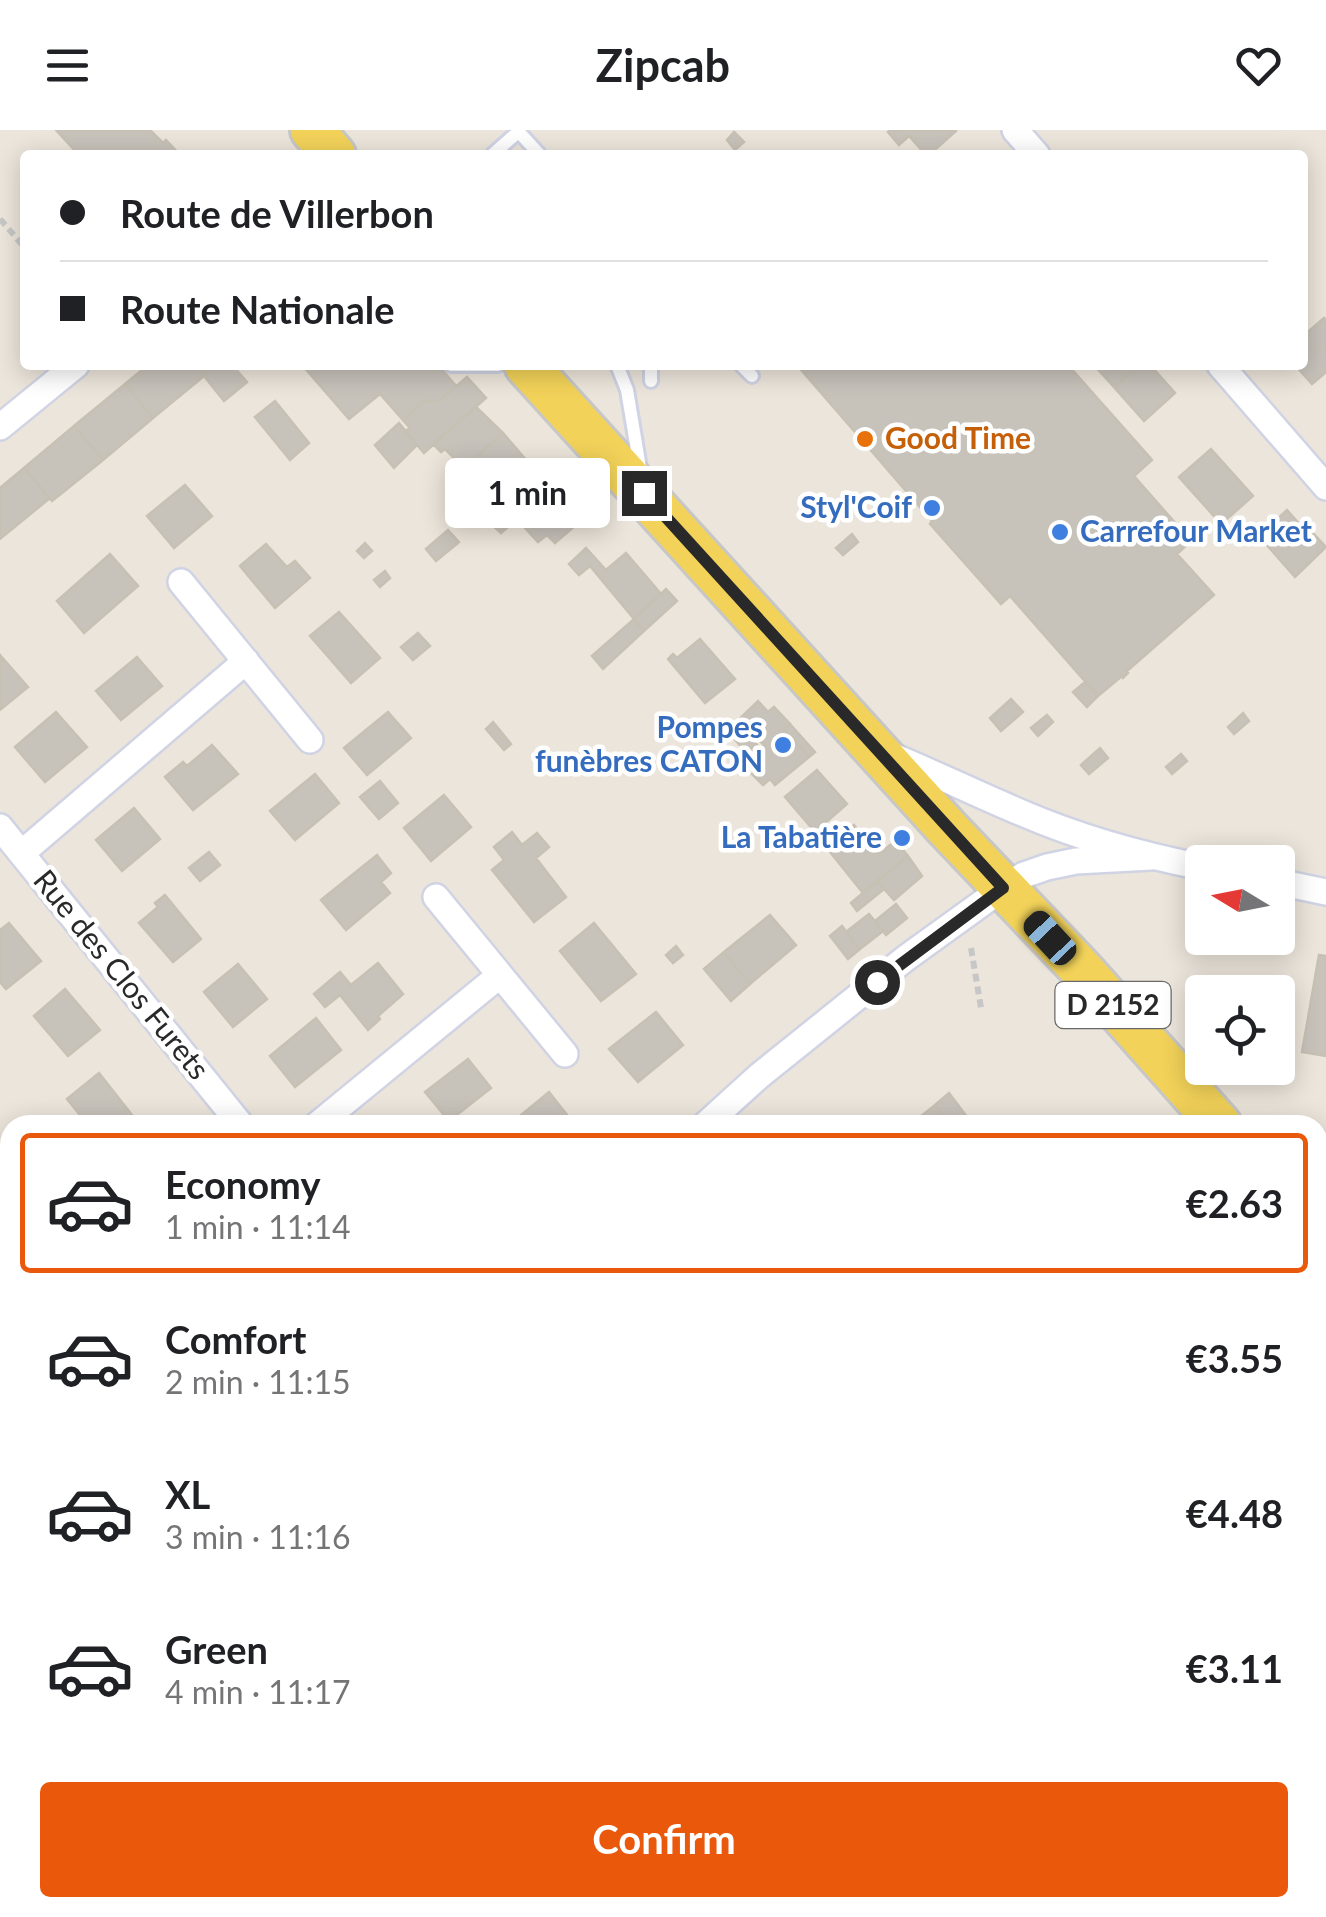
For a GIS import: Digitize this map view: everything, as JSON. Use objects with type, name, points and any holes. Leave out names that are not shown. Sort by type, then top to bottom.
[{"type":"main road","name":"D 2152","points":[[531,370],[1211,1115]]},
{"type":"street","points":[[1016,130],[1033,150]]},
{"type":"street","points":[[0,428],[70,370]]},
{"type":"street","points":[[1225,370],[1322,473]]},
{"type":"street","points":[[181,582],[310,740]]},
{"type":"street","points":[[23,852],[246,661]]},
{"type":"street","points":[[875,749],[1024,814],[1185,863]]},
{"type":"street","name":"Rue des Clos Furets","points":[[0,826],[233,1115]]},
{"type":"street","points":[[716,1115],[906,958],[1003,888],[1024,876],[1062,864],[1151,856]]},
{"type":"street","points":[[1295,886],[1326,892]]},
{"type":"street","points":[[436,897],[565,1054]]},
{"type":"street","points":[[329,1115],[500,974]]},
{"type":"lane","points":[[497,150],[518,131],[535,150]]},
{"type":"lane","points":[[619,370],[627,390],[644,493]]},
{"type":"lane","points":[[650,381],[651,370]]},
{"type":"lane","points":[[746,370],[752,376]]},
{"type":"path","points":[[0,219],[20,242]]},
{"type":"path","points":[[972,948],[981,1008]]},
{"type":"building","points":[[56,130],[150,130],[175,150],[74,150]]},
{"type":"building","points":[[956,131],[935,150],[922,150],[909,136],[899,145],[888,132]]},
{"type":"building","points":[[734,132],[744,142],[735,150],[727,140]]},
{"type":"building","points":[[1326,320],[1326,372],[1312,384],[1299,370],[1308,370],[1308,332]]},
{"type":"building","points":[[142,370],[199,370],[204,376],[153,418],[125,384]]},
{"type":"building","points":[[211,370],[236,370],[247,382],[224,401],[204,376]]},
{"type":"building","points":[[306,370],[442,370],[456,386],[439,401],[424,401],[403,420],[380,394],[349,419]]},
{"type":"building","name":"Carrefour Market","points":[[801,370],[1072,370],[1152,460],[1134,476],[1191,541],[1177,554],[1214,595],[1098,696],[1010,596],[1001,604],[930,524],[932,521]]},
{"type":"building","points":[[1099,370],[1133,370],[1114,387]]},
{"type":"building","points":[[1133,370],[1154,370],[1175,393],[1144,421],[1114,387]]},
{"type":"building","points":[[467,377],[486,398],[424,453],[405,431],[410,428],[403,420],[424,401],[439,401]]},
{"type":"building","points":[[125,384],[153,418],[103,460],[74,426]]},
{"type":"building","points":[[275,401],[309,443],[290,460],[255,417]]},
{"type":"building","points":[[476,407],[503,433],[464,468],[445,449],[441,452],[433,444]]},
{"type":"building","points":[[399,423],[417,445],[394,468],[375,445]]},
{"type":"building","points":[[74,426],[103,460],[52,501],[24,468]]},
{"type":"building","points":[[503,433],[528,462],[484,500],[476,491],[481,486],[464,468]]},
{"type":"building","points":[[1211,449],[1253,496],[1221,524],[1179,477]]},
{"type":"building","points":[[24,468],[50,498],[0,539],[0,488]]},
{"type":"building","points":[[540,475],[573,511],[568,516],[576,525],[555,543],[547,535],[538,542],[504,505]]},
{"type":"building","points":[[185,485],[212,516],[174,548],[147,516]]},
{"type":"building","points":[[504,505],[517,519],[501,533],[487,520]]},
{"type":"building","points":[[1287,510],[1310,536],[1313,533],[1326,547],[1295,577],[1259,536]]},
{"type":"building","points":[[448,530],[459,542],[436,561],[426,549]]},
{"type":"building","points":[[852,534],[858,542],[843,555],[836,548]]},
{"type":"building","points":[[365,543],[372,551],[364,558],[357,551]]},
{"type":"building","points":[[266,544],[287,567],[295,561],[310,578],[275,608],[240,566]]},
{"type":"building","points":[[586,548],[606,570],[626,553],[661,594],[634,619],[590,566],[579,575],[569,564]]},
{"type":"building","points":[[110,554],[138,586],[84,633],[57,601]]},
{"type":"building","points":[[385,571],[390,578],[380,587],[374,580]]},
{"type":"building","points":[[666,589],[677,601],[644,631],[634,619]]},
{"type":"building","points":[[339,612],[380,658],[351,683],[310,636]]},
{"type":"building","points":[[634,619],[644,631],[603,669],[592,656]]},
{"type":"building","points":[[418,633],[430,646],[413,660],[401,647]]},
{"type":"building","points":[[700,639],[735,679],[705,703],[668,659],[673,654],[677,658]]},
{"type":"building","points":[[0,655],[28,687],[0,710]]},
{"type":"building","points":[[137,657],[162,686],[121,720],[96,691]]},
{"type":"building","points":[[1085,682],[1098,696],[1087,707],[1073,692]]},
{"type":"building","points":[[1011,699],[1023,712],[1001,731],[990,718]]},
{"type":"building","points":[[758,701],[768,712],[774,707],[790,724],[784,729],[809,757],[775,785],[770,779],[763,785],[752,774],[767,760],[758,751],[764,745],[757,738],[757,745],[748,754],[727,731]]},
{"type":"building","points":[[56,712],[87,747],[45,782],[15,747]]},
{"type":"building","points":[[388,712],[411,738],[367,775],[344,748]]},
{"type":"building","points":[[1243,713],[1249,721],[1234,734],[1228,727]]},
{"type":"building","points":[[1047,715],[1053,722],[1038,736],[1031,728]]},
{"type":"building","points":[[493,722],[511,744],[504,750],[486,729]]},
{"type":"building","points":[[790,724],[815,752],[809,757],[784,729]]},
{"type":"building","points":[[212,745],[238,774],[193,810],[165,777],[183,762],[187,766]]},
{"type":"building","points":[[1100,748],[1108,758],[1089,774],[1081,765]]},
{"type":"building","points":[[1181,754],[1187,761],[1172,774],[1166,767]]},
{"type":"building","points":[[817,770],[847,804],[815,832],[785,797]]},
{"type":"building","points":[[315,774],[339,803],[295,840],[270,811]]},
{"type":"building","points":[[380,781],[398,803],[379,819],[360,797]]},
{"type":"building","points":[[444,795],[471,827],[431,861],[404,828]]},
{"type":"building","points":[[134,808],[160,839],[122,871],[96,840]]},
{"type":"building","points":[[854,825],[878,854],[896,841],[908,856],[863,893],[826,847]]},
{"type":"building","points":[[512,832],[522,845],[537,833],[549,847],[536,858],[566,897],[534,922],[492,870],[504,860],[494,847]]},
{"type":"building","points":[[209,852],[220,865],[200,881],[189,868]]},
{"type":"building","points":[[377,855],[391,873],[381,882],[390,893],[346,930],[321,900]]},
{"type":"building","points":[[908,856],[922,876],[894,900],[877,881]]},
{"type":"building","points":[[877,881],[884,889],[857,911],[851,903]]},
{"type":"building","points":[[165,895],[201,939],[173,962],[139,923],[158,907],[155,903]]},
{"type":"building","points":[[896,904],[907,918],[886,935],[875,921]]},
{"type":"building","points":[[869,914],[883,931],[860,949],[846,932]]},
{"type":"building","points":[[770,915],[796,945],[750,984],[724,952]]},
{"type":"building","points":[[9,923],[41,961],[6,989],[0,982],[0,930]]},
{"type":"building","points":[[594,923],[636,974],[601,1001],[560,951]]},
{"type":"building","points":[[842,926],[860,949],[848,959],[830,936]]},
{"type":"building","points":[[676,946],[683,955],[673,963],[666,955]]},
{"type":"building","points":[[724,952],[750,984],[731,1001],[704,969]]},
{"type":"building","points":[[1319,955],[1326,956],[1326,1056],[1302,1052]]},
{"type":"building","points":[[378,963],[403,994],[368,1030],[340,995],[325,1007],[314,994],[340,972],[351,985]]},
{"type":"building","points":[[238,964],[267,999],[233,1027],[204,992]]},
{"type":"building","points":[[65,989],[100,1030],[68,1056],[34,1016]]},
{"type":"building","points":[[656,1012],[683,1045],[638,1082],[609,1049]]},
{"type":"building","points":[[316,1018],[341,1050],[295,1087],[270,1056]]},
{"type":"building","points":[[468,1059],[491,1088],[457,1115],[444,1115],[425,1092]]},
{"type":"building","points":[[99,1073],[132,1115],[80,1115],[67,1099]]},
{"type":"building","points":[[549,1092],[567,1115],[521,1115]]},
{"type":"building","points":[[949,1093],[966,1115],[942,1115],[935,1105]]},
{"type":"building","points":[[935,1105],[942,1115],[922,1115]]},
{"type":"place","name":"Good Time","points":[[865,439]]},
{"type":"place","name":"Styl'Coif","points":[[932,508]]},
{"type":"place","name":"Carrefour Market","points":[[1060,532]]},
{"type":"place","name":"Pompes funèbres CATON","points":[[783,745]]},
{"type":"place","name":"La Tabatière","points":[[902,838]]},
{"type":"route","points":[[644,493],[1003,888],[877,982]]}]
